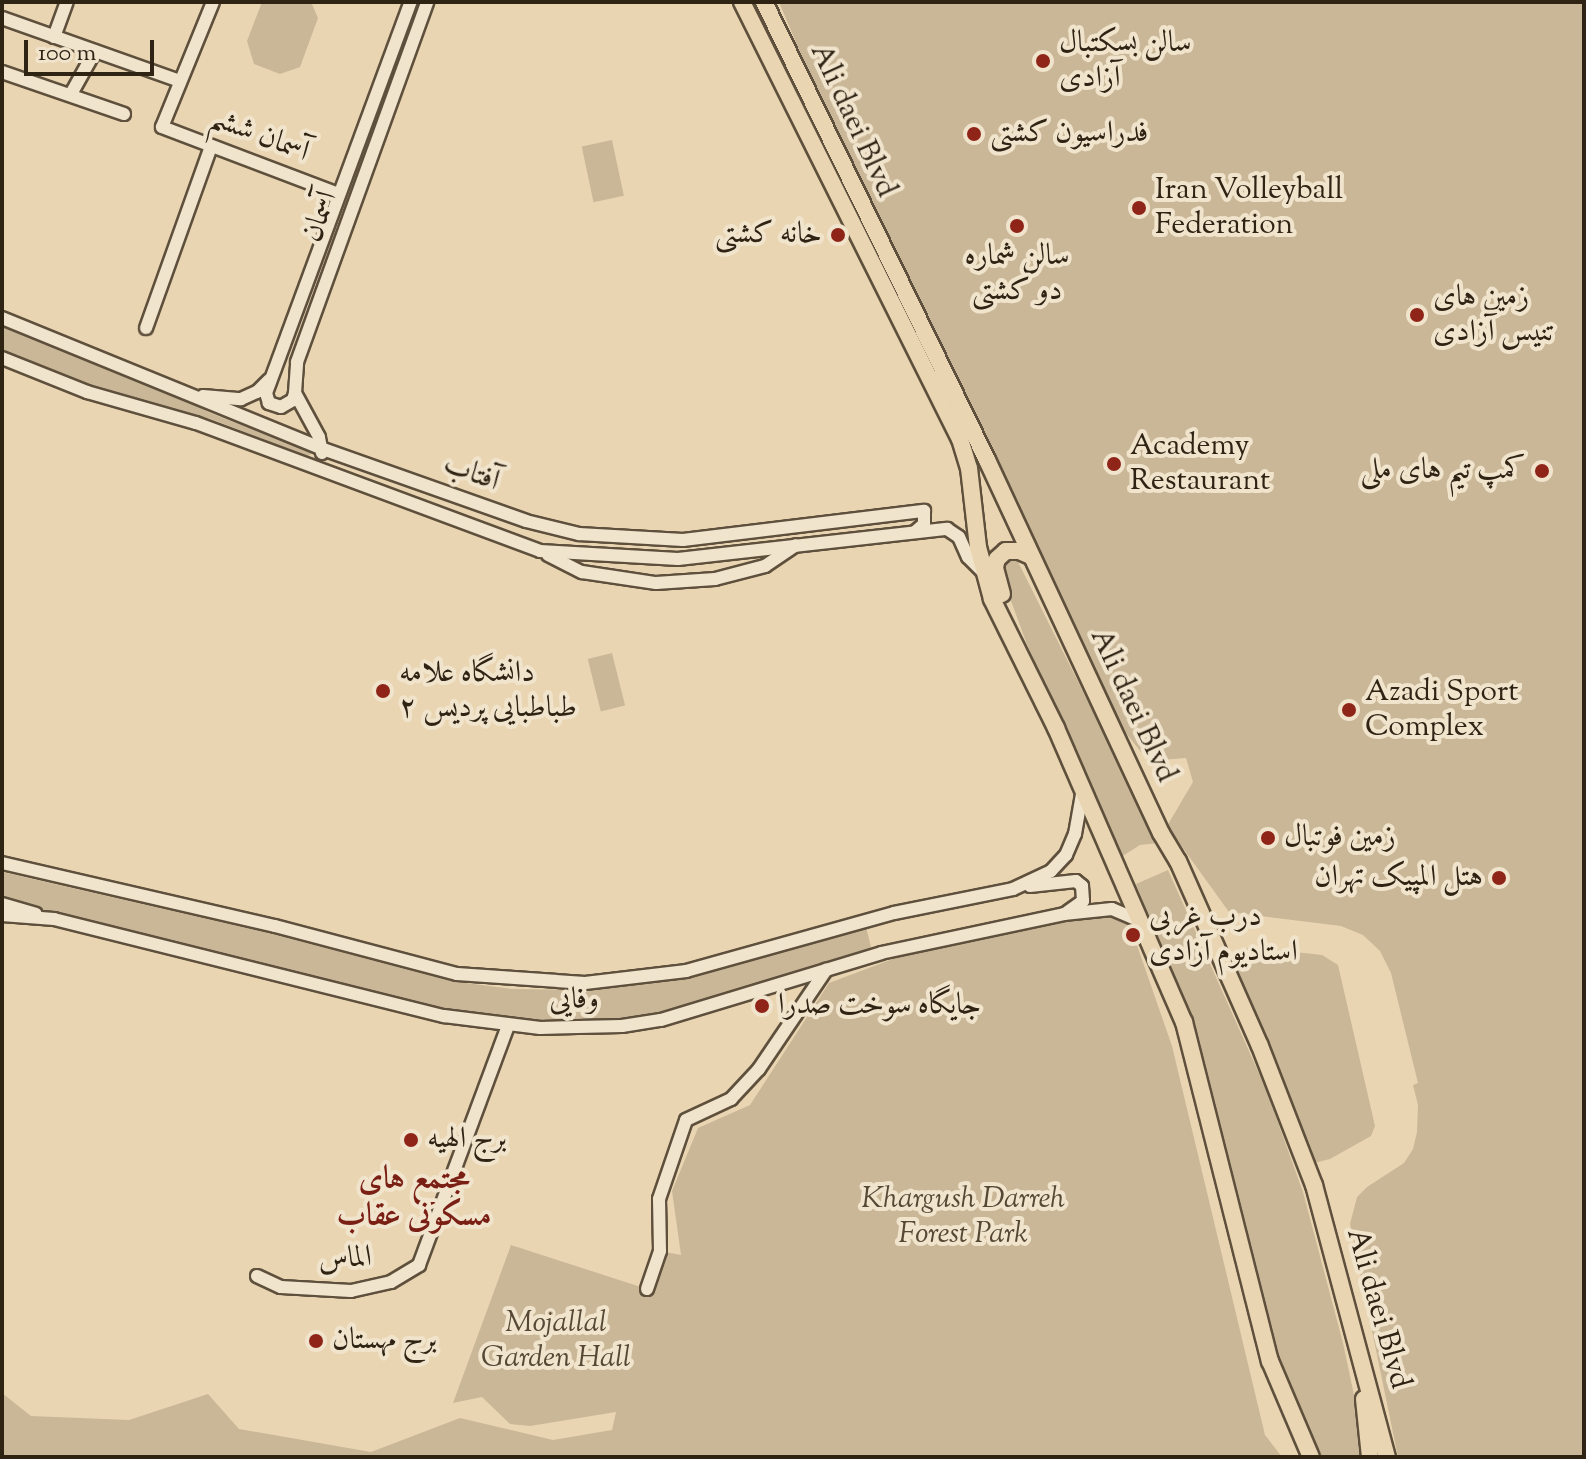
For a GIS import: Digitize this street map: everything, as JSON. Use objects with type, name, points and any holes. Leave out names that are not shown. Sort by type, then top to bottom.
[{"type":"main road","name":"Ali daei Blvd","points":[[742,2],[960,439],[969,468],[984,573],[1056,728],[1082,796],[1142,922],[1184,1022],[1270,1361],[1310,1453]]},
{"type":"main road","name":"Ali daei Blvd","points":[[764,2],[1157,825],[1178,861],[1260,1046],[1314,1185],[1387,1457]]},
{"type":"main road","points":[[1025,665],[995,567],[1006,551],[1019,551],[1031,556]]},
{"type":"main road","points":[[1361,1363],[1370,1457]]},
{"type":"street","points":[[54,37],[67,2]]},
{"type":"street","points":[[2,18],[180,81],[213,2]]},
{"type":"street","name":"آسمان","points":[[269,380],[411,2]]},
{"type":"street","name":"آسمان","points":[[295,393],[295,373],[301,346],[427,2]]},
{"type":"street","points":[[71,94],[95,51]]},
{"type":"street","points":[[2,72],[124,114]]},
{"type":"street","name":"آسمان ششم","points":[[180,81],[162,127],[338,194]]},
{"type":"street","points":[[146,328],[211,146]]},
{"type":"street","name":"آفتاب","points":[[2,318],[323,449],[526,521],[579,534],[683,540],[924,511],[924,524],[916,531]]},
{"type":"street","name":"آفتاب","points":[[2,358],[87,392],[196,423],[538,550],[632,559],[678,559],[947,529],[959,537],[968,557],[984,573]]},
{"type":"street","points":[[269,380],[266,393],[272,405],[287,405],[295,393],[323,449],[317,467]]},
{"type":"street","points":[[184,393],[241,399],[257,392],[269,380]]},
{"type":"street","points":[[538,550],[582,572],[656,583],[715,579],[765,566],[797,544]]},
{"type":"street","name":"وفایی","points":[[2,863],[275,926],[457,974],[552,983],[604,981],[686,971],[894,913],[1013,889],[1051,871],[1066,855],[1075,834],[1082,796]]},
{"type":"street","points":[[1013,889],[1076,881],[1082,886],[1083,901],[1064,914]]},
{"type":"street","points":[[2,904],[54,919]]},
{"type":"street","name":"وفایی","points":[[2,915],[54,919],[444,1016],[508,1026],[580,1029],[661,1020],[881,953],[1064,914],[1112,909],[1142,922]]},
{"type":"street","points":[[647,1289],[660,1251],[659,1199],[686,1120],[731,1099],[759,1069],[826,970]]},
{"type":"street","name":"الماس","points":[[257,1276],[281,1287],[351,1291],[391,1282],[419,1265],[508,1026]]},
{"type":"green space","points":[[262,2],[311,2],[318,18],[300,67],[280,74],[254,64],[247,41]]},
{"type":"green space","name":"Azadi Sport Complex","points":[[779,2],[1584,2],[1584,1457],[1398,1457],[1350,1224],[1357,1197],[1404,1163],[1413,1149],[1417,1132],[1418,1105],[1413,1085],[1418,1083],[1391,973],[1380,951],[1363,935],[1341,926],[1229,912],[1167,826],[1193,782],[1186,758],[1161,760],[1141,752],[1122,728],[1087,669],[843,155]]},
{"type":"green space","points":[[612,140],[624,196],[594,202],[582,146]]},
{"type":"green space","points":[[2,322],[130,372],[210,413],[313,453],[308,456],[211,419],[104,393],[2,354]]},
{"type":"green space","points":[[1016,558],[1159,843],[1140,845],[1121,857],[1026,642],[1003,579],[1002,563]]},
{"type":"green space","points":[[612,653],[625,705],[601,711],[588,659]]},
{"type":"green space","points":[[1168,870],[1266,1089],[1303,1192],[1343,1343],[1365,1447],[1363,1457],[1320,1457],[1311,1447],[1288,1394],[1267,1324],[1229,1159],[1195,1034],[1136,884]]},
{"type":"green space","points":[[2,872],[264,932],[451,981],[512,989],[589,990],[671,980],[866,927],[872,951],[651,1015],[591,1022],[493,1018],[404,1001],[310,975],[2,903]]},
{"type":"green space","name":"Khargush Darreh Forest Park","points":[[1096,915],[1118,916],[1130,925],[1172,1046],[1265,1435],[1282,1457],[2,1457],[2,1393],[31,1416],[129,1420],[208,1394],[239,1429],[371,1452],[460,1418],[553,1440],[612,1430],[616,1412],[530,1426],[510,1424],[482,1397],[453,1403],[511,1245],[647,1289],[660,1251],[681,1255],[672,1191],[698,1128],[750,1105],[829,983],[914,951]]},
{"type":"green space","points":[[1250,947],[1322,955],[1338,965],[1375,1126],[1371,1136],[1330,1159],[1314,1163],[1236,967],[1237,953]]},
{"type":"place","name":"سالن بسکتبال آزادی","points":[[1043,61]]},
{"type":"place","name":"فدراسیون کشتی","points":[[974,134]]},
{"type":"place","name":"Iran Volleyball Federation","points":[[1139,208]]},
{"type":"place","name":"سالن شماره دو کشتی","points":[[1017,226]]},
{"type":"place","name":"خانه کشتی","points":[[838,235]]},
{"type":"place","name":"زمین های تنیس آزادی","points":[[1417,315]]},
{"type":"place","name":"Academy Restaurant","points":[[1114,464]]},
{"type":"place","name":"کمپ تیم های ملی","points":[[1542,471]]},
{"type":"place","name":"دانشگاه علامه طباطبایی پردیس ۲","points":[[383,691]]},
{"type":"place","name":"Azadi Sport Complex","points":[[1349,710]]},
{"type":"place","name":"زمین فوتبال","points":[[1268,838]]},
{"type":"place","name":"هتل المپیک تهران","points":[[1499,878]]},
{"type":"place","name":"درب غربی استادیوم آزادی","points":[[1133,935]]},
{"type":"place","name":"جایگاه سوخت صدرا","points":[[762,1006]]},
{"type":"place","name":"برج الهیه","points":[[411,1140]]},
{"type":"place","name":"برج مهستان","points":[[316,1341]]},
{"type":"district","name":"مجتمع های مسکونی عقاب","points":[[414,1200]]},
{"type":"park label","name":"Mojallal Garden Hall","points":[[556,1341]]}]
